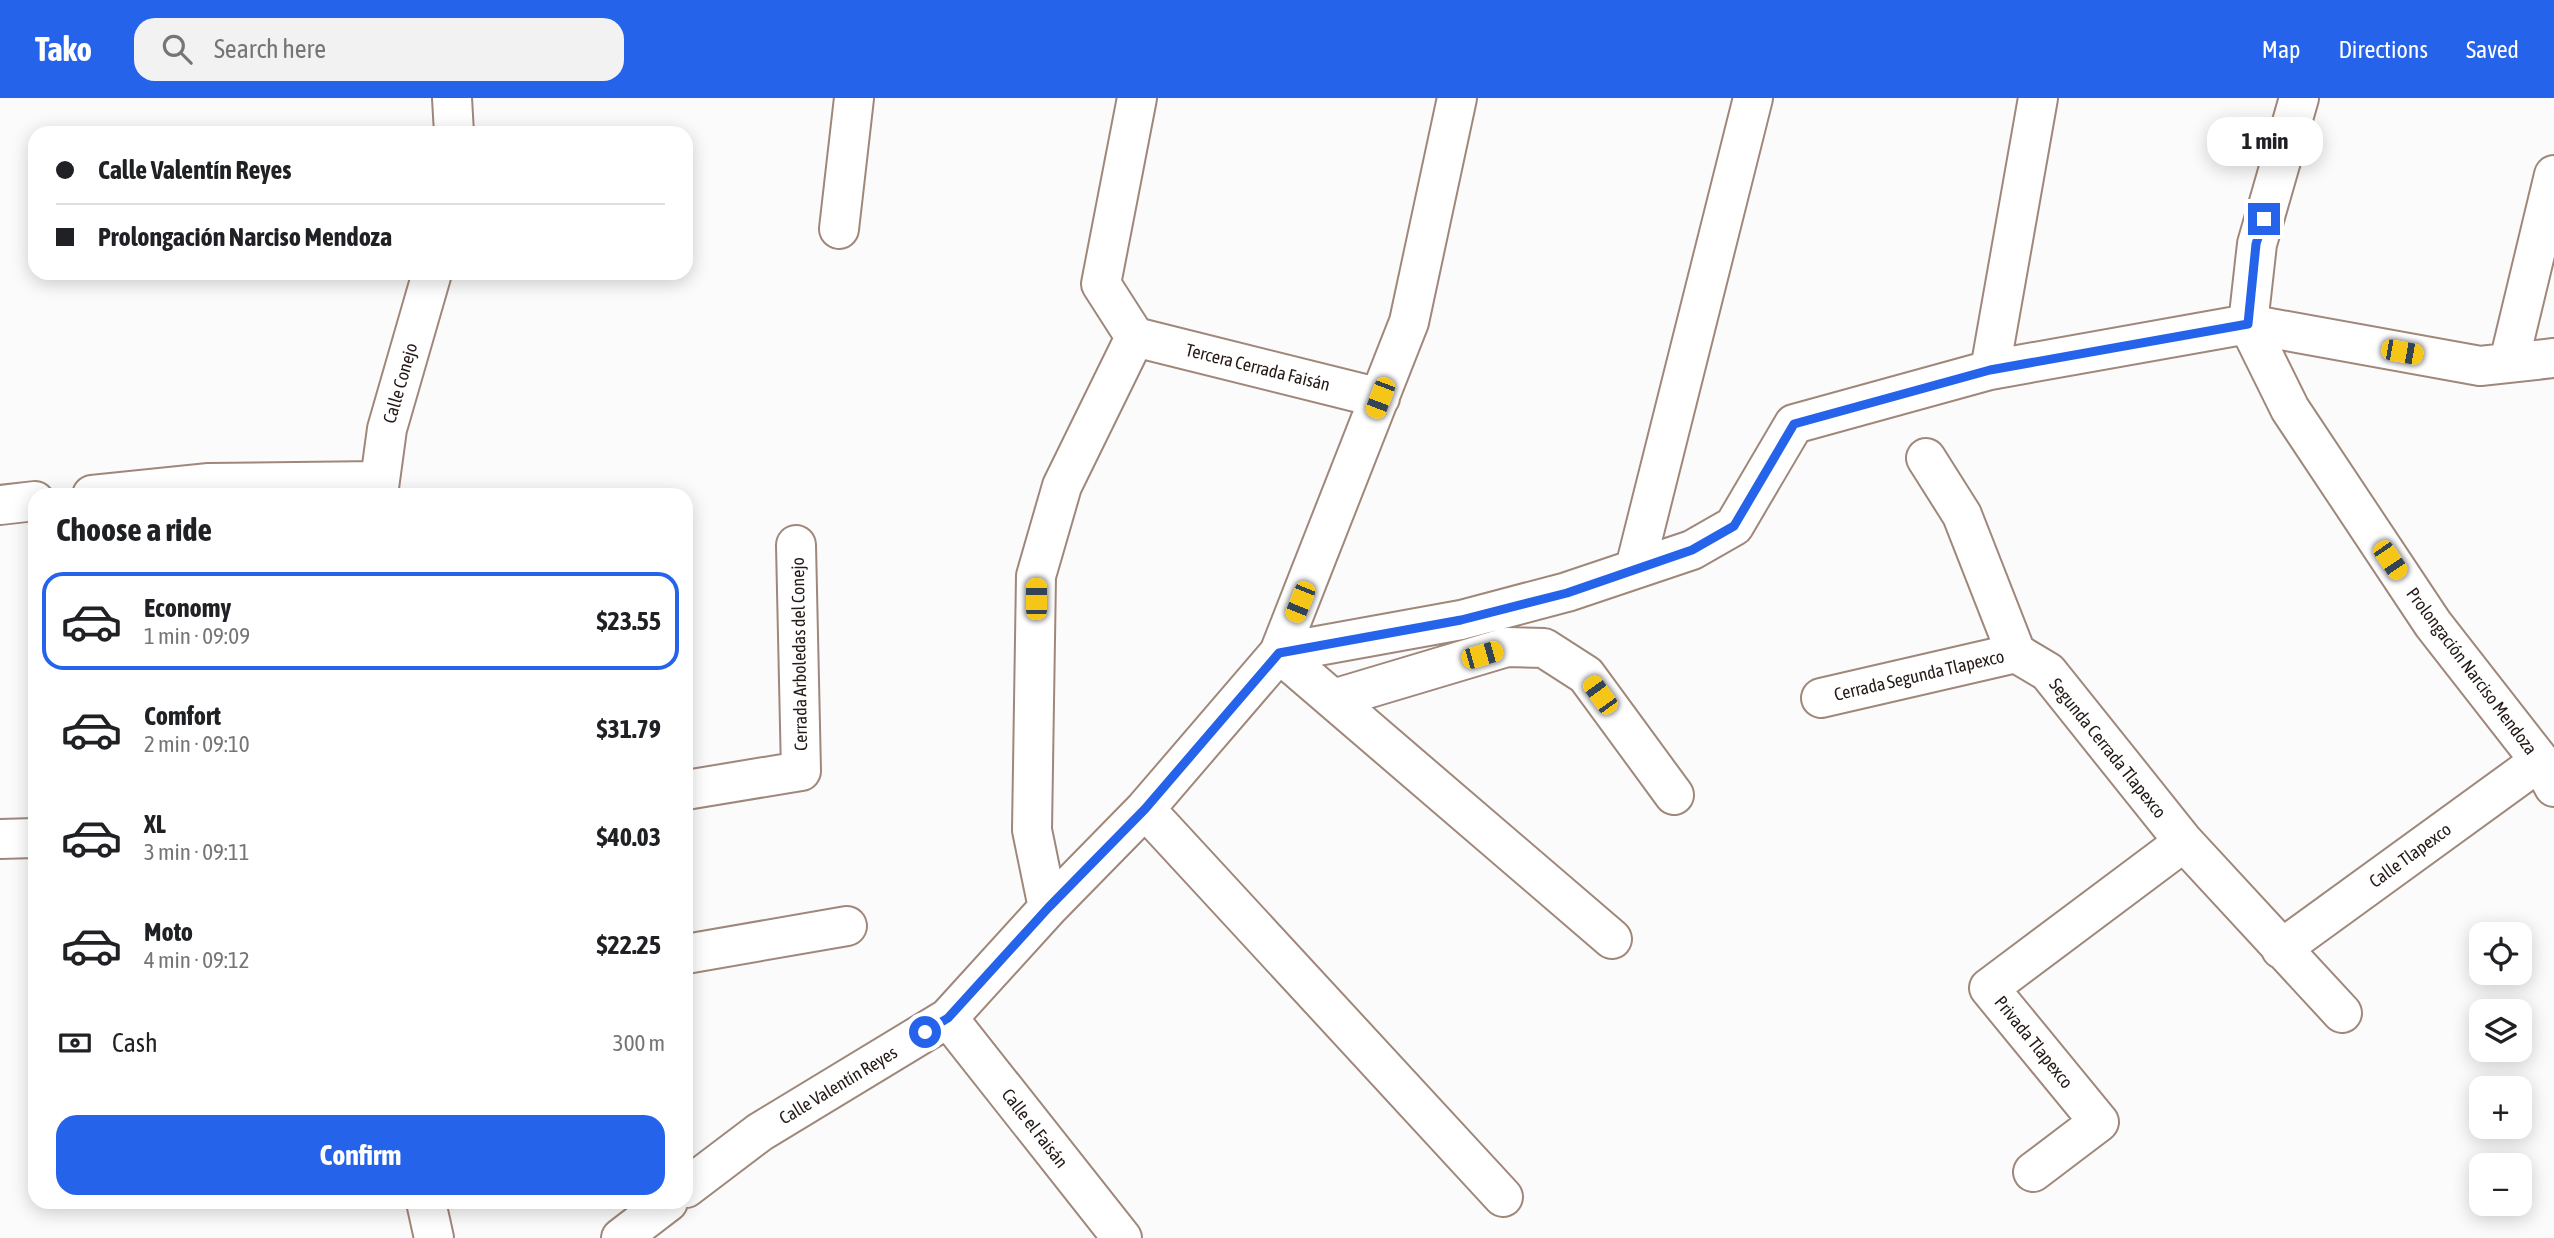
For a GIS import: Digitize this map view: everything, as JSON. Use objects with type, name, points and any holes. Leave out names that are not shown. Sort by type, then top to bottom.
[{"type":"street","points":[[452,98],[454,126]]},
{"type":"street","points":[[839,229],[854,98]]},
{"type":"street","points":[[1048,908],[1032,830],[1036,576],[1062,486],[1135,337],[1101,284],[1137,98]]},
{"type":"street","name":"Calle Valentín Reyes","points":[[693,1183],[760,1132],[948,1018],[1048,908],[1145,809],[1279,653],[1409,322],[1457,98]]},
{"type":"street","points":[[1635,568],[1753,98]]},
{"type":"street","points":[[1990,370],[2038,98]]},
{"type":"street","points":[[2248,324],[2256,244],[2299,98]]},
{"type":"street","points":[[2509,362],[2554,175]]},
{"type":"street","name":"Calle Conejo","points":[[378,488],[387,429],[430,280]]},
{"type":"street","points":[[1279,653],[1461,620],[1567,593],[1692,550],[1734,526],[1794,424],[1990,370],[2248,324],[2480,366],[2554,358]]},
{"type":"street","name":"Prolongación Narciso Mendoza","points":[[2248,324],[2290,409],[2418,601],[2547,774]]},
{"type":"street","name":"Tercera Cerrada Faisán","points":[[1135,337],[1380,398]]},
{"type":"street","points":[[1926,458],[1962,515],[2017,653]]},
{"type":"street","points":[[155,488],[209,482],[378,488]]},
{"type":"street","points":[[0,505],[28,502]]},
{"type":"street","name":"Cerrada Arboledas del Conejo","points":[[693,789],[801,771],[796,545]]},
{"type":"street","points":[[1333,699],[1507,648],[1544,648],[1586,675],[1674,795]]},
{"type":"street","points":[[1279,653],[1612,939]]},
{"type":"street","name":"Cerrada Segunda Tlapexco","points":[[1821,698],[2017,653]]},
{"type":"street","name":"Segunda Cerrada Tlapexco","points":[[2017,653],[2048,672],[2184,842],[2281,949]]},
{"type":"street","name":"Calle Tlapexco","points":[[2281,949],[2547,774]]},
{"type":"street","points":[[1145,809],[1503,1197]]},
{"type":"street","points":[[0,839],[28,838]]},
{"type":"street","name":"Privada Tlapexco","points":[[2033,1172],[2099,1122],[1989,988],[2184,842]]},
{"type":"street","points":[[693,953],[847,926]]},
{"type":"street","points":[[2281,949],[2342,1013]]},
{"type":"street","name":"Calle el Faisán","points":[[948,1018],[1122,1238]]},
{"type":"street","points":[[428,1209],[434,1238]]},
{"type":"street","points":[[621,1238],[659,1209]]},
{"type":"route","points":[[925,1032],[948,1018],[1048,908],[1145,809],[1279,653],[1461,620],[1567,593],[1692,550],[1734,526],[1794,424],[1990,370],[2248,324],[2256,244],[2264,219]]}]
